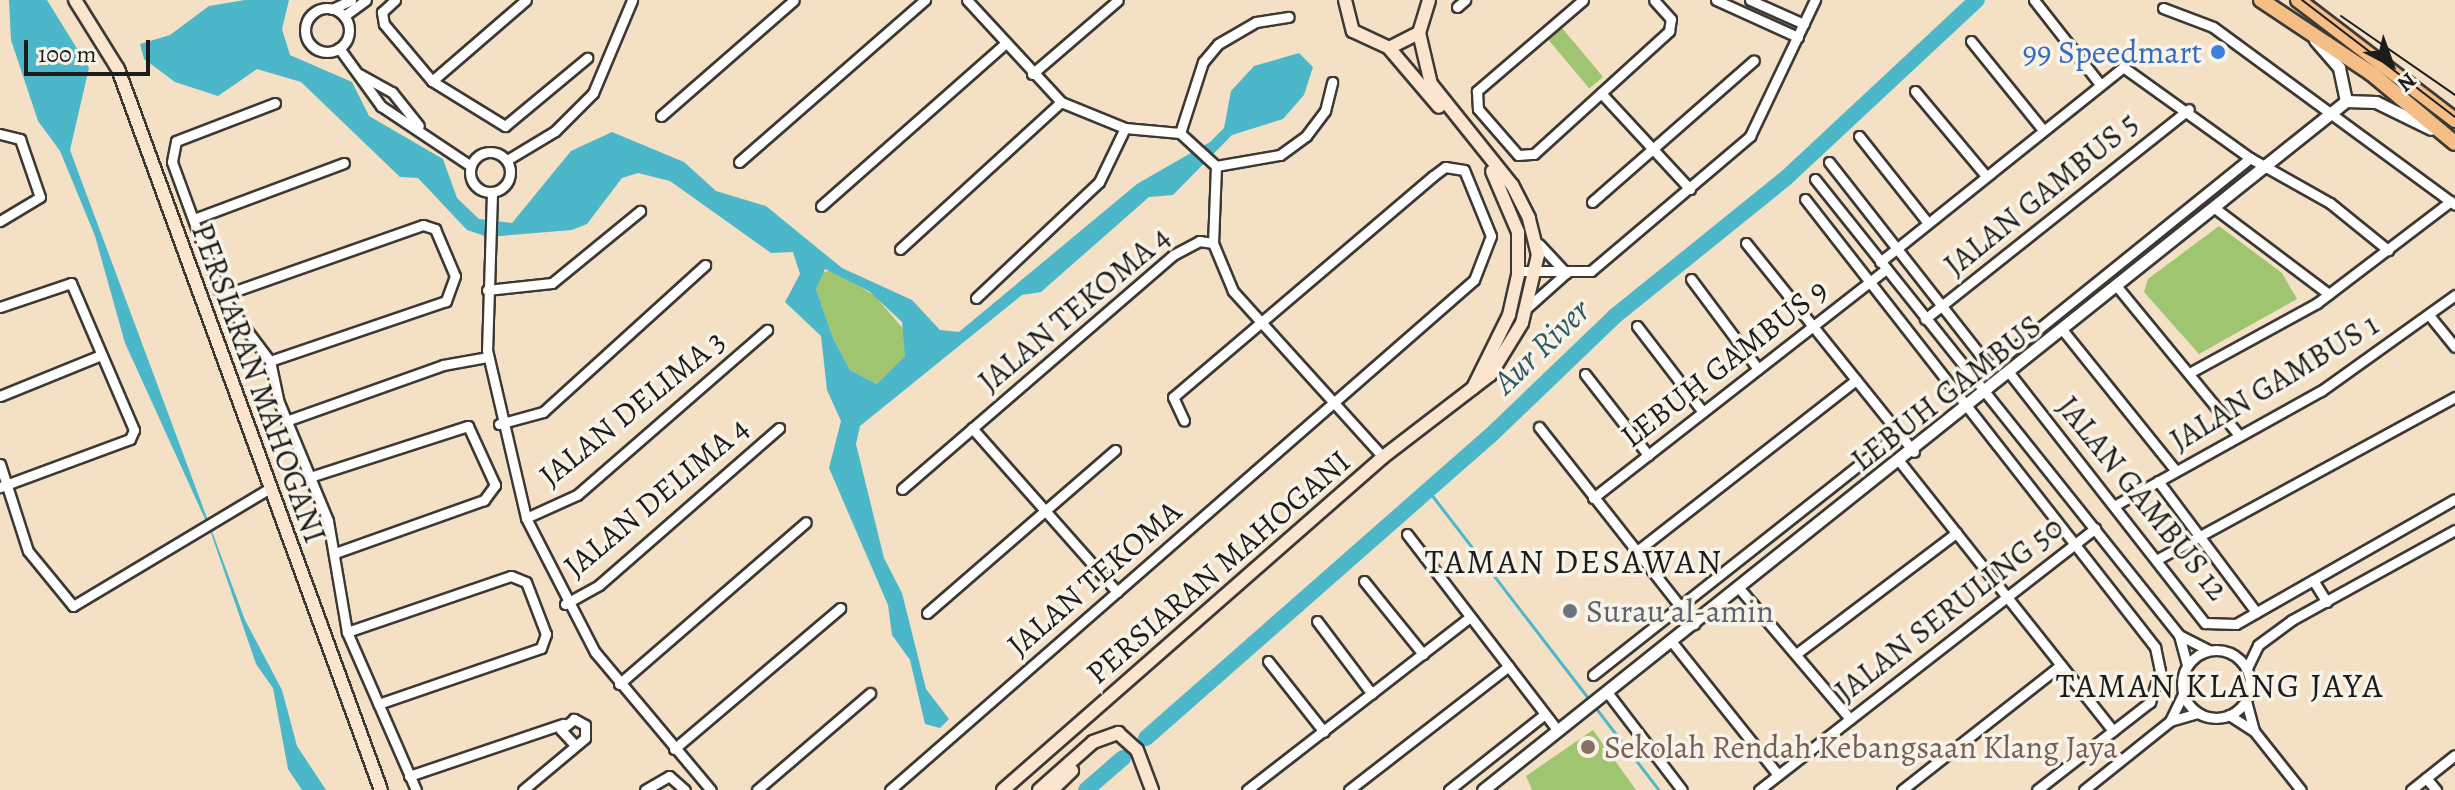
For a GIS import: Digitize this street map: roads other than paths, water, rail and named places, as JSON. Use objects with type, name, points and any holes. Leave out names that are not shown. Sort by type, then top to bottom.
[{"type":"highway","points":[[2261,0],[2453,141]]},
{"type":"highway","points":[[2298,0],[2455,120]]},
{"type":"main road","name":"PERSIARAN MAHOGANI","points":[[75,0],[118,69],[267,490],[381,790]]},
{"type":"main road","points":[[1345,0],[1353,31],[1389,48],[1419,33],[1429,0]]},
{"type":"main road","name":"PERSIARAN MAHOGANI","points":[[1003,790],[1383,457],[1473,388],[1501,361],[1528,307],[1536,272],[1535,238],[1512,185],[1422,69],[1419,33]]},
{"type":"main road","name":"PERSIARAN MAHOGANI","points":[[1389,48],[1496,176],[1518,232],[1519,271],[1509,315],[1473,388]]},
{"type":"main road","points":[[1039,790],[1112,733],[1127,738],[1152,790]]},
{"type":"main road","points":[[1052,790],[1116,740],[1140,760]]},
{"type":"street","points":[[332,9],[344,16],[348,36],[339,48],[318,50],[305,33],[312,13],[332,9],[351,0]]},
{"type":"street","points":[[344,16],[366,0]]},
{"type":"street","points":[[395,0],[382,12],[384,24],[432,81],[505,126],[587,58]]},
{"type":"street","points":[[432,81],[526,0]]},
{"type":"street","points":[[471,166],[484,153],[507,160],[555,131],[593,93],[631,2],[642,0]]},
{"type":"street","points":[[661,116],[794,0]]},
{"type":"street","points":[[739,162],[925,0]]},
{"type":"street","points":[[967,0],[1061,102],[1125,128],[1184,136],[1214,163],[1213,243],[1233,291],[1260,326],[1383,457]]},
{"type":"street","points":[[1032,74],[1118,0]]},
{"type":"street","points":[[1583,0],[1477,91],[1478,102],[1518,155],[1528,157],[1669,31],[1671,19],[1654,0]]},
{"type":"street","points":[[1716,0],[1798,37]]},
{"type":"street","points":[[1750,0],[1804,24]]},
{"type":"street","points":[[1519,271],[1566,273],[1604,263],[1690,189],[1756,127],[1815,0]]},
{"type":"street","points":[[2034,0],[2099,83]]},
{"type":"street","points":[[2163,8],[2213,27],[2453,203],[2329,294],[2193,371]]},
{"type":"street","points":[[1184,136],[1203,62],[1218,44],[1256,22],[1289,17]]},
{"type":"street","points":[[2301,27],[2339,68],[2346,101],[2376,102],[2453,141]]},
{"type":"street","points":[[1971,41],[2043,130]]},
{"type":"street","points":[[821,206],[1005,44]]},
{"type":"street","points":[[339,48],[381,106],[421,129],[471,166],[474,185],[492,193]]},
{"type":"street","points":[[1592,202],[1754,60]]},
{"type":"street","name":"LEBUH GAMBUS 9","points":[[1593,498],[1869,282],[1897,248],[2118,68],[2134,69],[2189,109]]},
{"type":"street","points":[[359,74],[401,100],[421,129]]},
{"type":"street","points":[[1214,163],[1280,155],[1306,136],[1325,111],[1332,82]]},
{"type":"street","points":[[1915,91],[1986,176]]},
{"type":"street","points":[[1601,93],[1690,189]]},
{"type":"street","name":"LEBUH GAMBUS","points":[[1483,790],[2065,333],[2346,101]]},
{"type":"street","points":[[900,249],[1061,102]]},
{"type":"street","points":[[275,103],[186,137],[172,150],[221,296],[270,361],[286,421],[313,476],[335,553],[347,632],[416,790]]},
{"type":"street","points":[[2189,109],[2250,158],[2330,203],[2388,250]]},
{"type":"street","name":"JALAN GAMBUS 5","points":[[1925,319],[2189,109]]},
{"type":"street","points":[[976,298],[1099,182],[1125,128]]},
{"type":"street","points":[[0,134],[20,139],[40,197],[0,221]]},
{"type":"street","points":[[1859,136],[1928,223]]},
{"type":"street","points":[[1974,381],[2250,158]]},
{"type":"street","points":[[507,160],[509,180],[492,193],[489,213],[486,246],[488,357],[499,424],[526,518],[565,604],[619,684],[711,790]]},
{"type":"street","points":[[1829,162],[1990,367]]},
{"type":"street","points":[[194,219],[344,163]]},
{"type":"street","name":"JALAN TEKOMA","points":[[890,790],[1474,280],[1491,236],[1477,187],[1464,170],[1445,167],[1260,326]]},
{"type":"street","points":[[1815,179],[1985,396],[2179,635],[2187,665],[2183,694],[2170,721]]},
{"type":"street","points":[[1805,199],[2155,647],[2160,671],[2150,702],[2037,790]]},
{"type":"street","points":[[2216,209],[2329,294]]},
{"type":"street","points":[[487,290],[552,283],[640,211]]},
{"type":"street","points":[[221,296],[423,225],[435,229],[447,255],[456,287],[446,301],[270,361]]},
{"type":"street","points":[[1535,238],[1566,273]]},
{"type":"street","name":"JALAN TEKOMA 4","points":[[902,489],[1173,255],[1199,241],[1213,243]]},
{"type":"street","points":[[1746,243],[1914,452]]},
{"type":"street","points":[[499,424],[543,412],[705,265]]},
{"type":"street","points":[[1528,307],[1566,273]]},
{"type":"street","points":[[1691,279],[1758,369]]},
{"type":"street","points":[[0,307],[64,280],[88,317],[101,355],[123,394],[134,430],[130,439],[3,486]]},
{"type":"street","points":[[2119,289],[2193,371],[2239,435]]},
{"type":"street","name":"JALAN GAMBUS 1","points":[[2114,506],[2353,371],[2455,295]]},
{"type":"street","points":[[2429,315],[2455,347]]},
{"type":"street","points":[[1184,421],[1173,397],[1260,326]]},
{"type":"street","points":[[1637,326],[1703,412]]},
{"type":"street","name":"JALAN DELIMA 3","points":[[526,518],[577,495],[767,330]]},
{"type":"street","points":[[2065,333],[2176,471]]},
{"type":"street","points":[[0,396],[101,355]]},
{"type":"street","points":[[286,421],[443,365],[488,357]]},
{"type":"street","points":[[1585,374],[1648,455]]},
{"type":"street","name":"JALAN GAMBUS 12","points":[[2011,375],[2205,623],[2236,624],[2455,499]]},
{"type":"street","points":[[1637,551],[1856,380]]},
{"type":"street","points":[[2156,560],[2455,397]]},
{"type":"street","points":[[313,476],[461,426],[474,430],[495,485],[484,500],[335,553]]},
{"type":"street","points":[[1539,427],[1694,624]]},
{"type":"street","name":"JALAN DELIMA 4","points":[[565,604],[599,585],[779,428]]},
{"type":"street","points":[[972,428],[1117,592]]},
{"type":"street","points":[[1593,675],[1899,433]]},
{"type":"street","points":[[927,613],[1115,450]]},
{"type":"street","points":[[1900,462],[2113,731]]},
{"type":"street","points":[[0,464],[3,486],[28,551],[73,606],[191,530],[267,490]]},
{"type":"street","points":[[2158,481],[2197,539],[2256,612]]},
{"type":"street","points":[[619,684],[806,522]]},
{"type":"street","name":"JALAN SERULING 50","points":[[1759,790],[2095,528]]},
{"type":"street","points":[[2179,635],[2208,650],[2234,654],[2258,645],[2455,530]]},
{"type":"street","points":[[1796,654],[1956,533]]},
{"type":"street","points":[[1407,534],[1558,731]]},
{"type":"street","points":[[347,632],[511,576],[526,582],[546,634],[541,648],[378,704]]},
{"type":"street","points":[[2313,580],[2327,602]]},
{"type":"street","points":[[1364,581],[1423,654]]},
{"type":"street","points":[[1739,588],[1850,719]]},
{"type":"street","points":[[674,749],[840,608]]},
{"type":"street","points":[[1247,790],[1470,617]]},
{"type":"street","points":[[1317,621],[1372,694]]},
{"type":"street","points":[[1672,642],[1778,775]]},
{"type":"street","points":[[2254,731],[2246,701],[2247,668],[2258,645]]},
{"type":"street","points":[[2187,665],[2208,650]]},
{"type":"street","points":[[2234,654],[2247,668]]},
{"type":"street","points":[[1268,661],[1324,732]]},
{"type":"street","points":[[1902,790],[2061,665]]},
{"type":"street","points":[[1349,790],[1509,666]]},
{"type":"street","points":[[757,790],[870,693]]},
{"type":"street","points":[[2183,694],[2198,713]]},
{"type":"street","points":[[1602,696],[1682,790]]},
{"type":"street","points":[[2229,715],[2246,701]]},
{"type":"street","points":[[2085,790],[2170,721],[2198,713],[2229,715],[2254,731],[2301,790]]},
{"type":"street","points":[[1449,790],[1545,714]]},
{"type":"street","points":[[409,776],[574,719],[585,725],[585,738],[523,790]]},
{"type":"street","points":[[563,724],[564,741],[575,745]]},
{"type":"street","points":[[2411,790],[2455,755]]},
{"type":"street","points":[[645,790],[669,776],[685,790]]},
{"type":"street","points":[[2426,778],[2436,790]]},
{"type":"water","points":[[9,0],[47,0],[89,68],[70,150],[245,620],[282,690],[297,746],[326,790],[302,790],[288,769],[273,688],[256,664],[210,530],[125,343],[95,236],[60,151],[38,121],[11,40]]},
{"type":"water","points":[[245,0],[289,0],[282,29],[290,55],[352,82],[369,116],[443,159],[457,198],[479,219],[512,223],[571,151],[612,132],[684,162],[716,191],[766,206],[842,268],[912,300],[940,330],[959,332],[1137,184],[1210,142],[1224,128],[1231,91],[1254,66],[1299,53],[1313,67],[1304,95],[1283,119],[1232,135],[1173,195],[1149,197],[1041,292],[1022,295],[860,426],[856,444],[884,558],[902,593],[926,689],[949,719],[940,728],[925,724],[910,660],[892,635],[888,605],[829,468],[841,421],[827,390],[821,336],[785,302],[800,274],[793,252],[771,253],[670,181],[638,173],[622,178],[587,224],[572,230],[488,237],[467,230],[418,178],[400,177],[301,82],[257,69],[218,96],[175,82],[144,59],[140,44],[170,35],[209,6]],"holes":[[[825,269],[869,291],[902,322],[905,356],[877,384],[850,370],[833,338],[816,289]]]},
{"type":"waterway","name":"Aur River","points":[[1146,738],[1490,436],[1615,316],[1786,178],[1977,0]]},
{"type":"waterway","points":[[1427,489],[1659,790]]},
{"type":"waterway","points":[[1086,790],[1123,758]]},
{"type":"tram line","points":[[2302,0],[2455,117]]},
{"type":"tram line","points":[[2341,16],[2455,95]]},
{"type":"place","name":"99 Speedmart","points":[[2218,52]]},
{"type":"place","name":"Surau al-amin","points":[[1570,611]]},
{"type":"place","name":"Sekolah Rendah Kebangsaan Klang Jaya","points":[[1588,747]]},
{"type":"district","name":"TAMAN DESAWAN","points":[[1574,562]]},
{"type":"district","name":"TAMAN KLANG JAYA","points":[[2220,686]]}]
